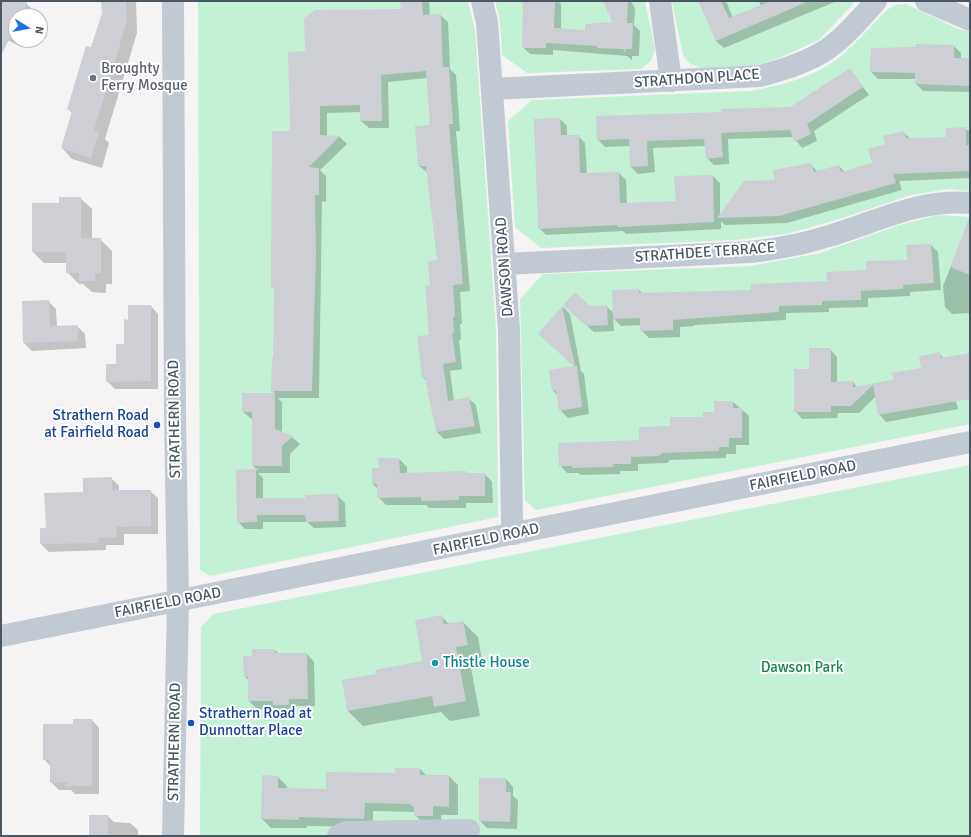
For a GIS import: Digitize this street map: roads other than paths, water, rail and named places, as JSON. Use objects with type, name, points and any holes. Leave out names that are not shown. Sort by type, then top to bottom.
[{"type":"street","name":"STRATHERN ROAD","points":[[173,1],[175,406],[178,601],[173,836]]},
{"type":"street","name":"DAWSON ROAD","points":[[482,1],[487,22],[509,330],[512,522],[514,534]]},
{"type":"street","points":[[660,1],[671,81]]},
{"type":"street","name":"STRATHDON PLACE","points":[[492,89],[760,76],[792,67],[825,50],[851,30],[876,1]]},
{"type":"street","points":[[926,1],[970,20]]},
{"type":"street","name":"STRATHDEE TERRACE","points":[[505,264],[750,252],[786,247],[822,238],[914,207],[948,202],[970,203]]},
{"type":"street","name":"FAIRFIELD ROAD","points":[[1,636],[970,442]]},
{"type":"street","points":[[338,836],[345,832],[470,830]]},
{"type":"place","name":"Broughty Ferry Mosque","points":[[93,78]]},
{"type":"place","name":"Strathern Road at Fairfield Road","points":[[157,425]]},
{"type":"place","name":"Thistle House","points":[[435,663]]},
{"type":"place","name":"Strathern Road at Dunnottar Place","points":[[191,723]]},
{"type":"park label","name":"Dawson Park","points":[[802,668]]}]
